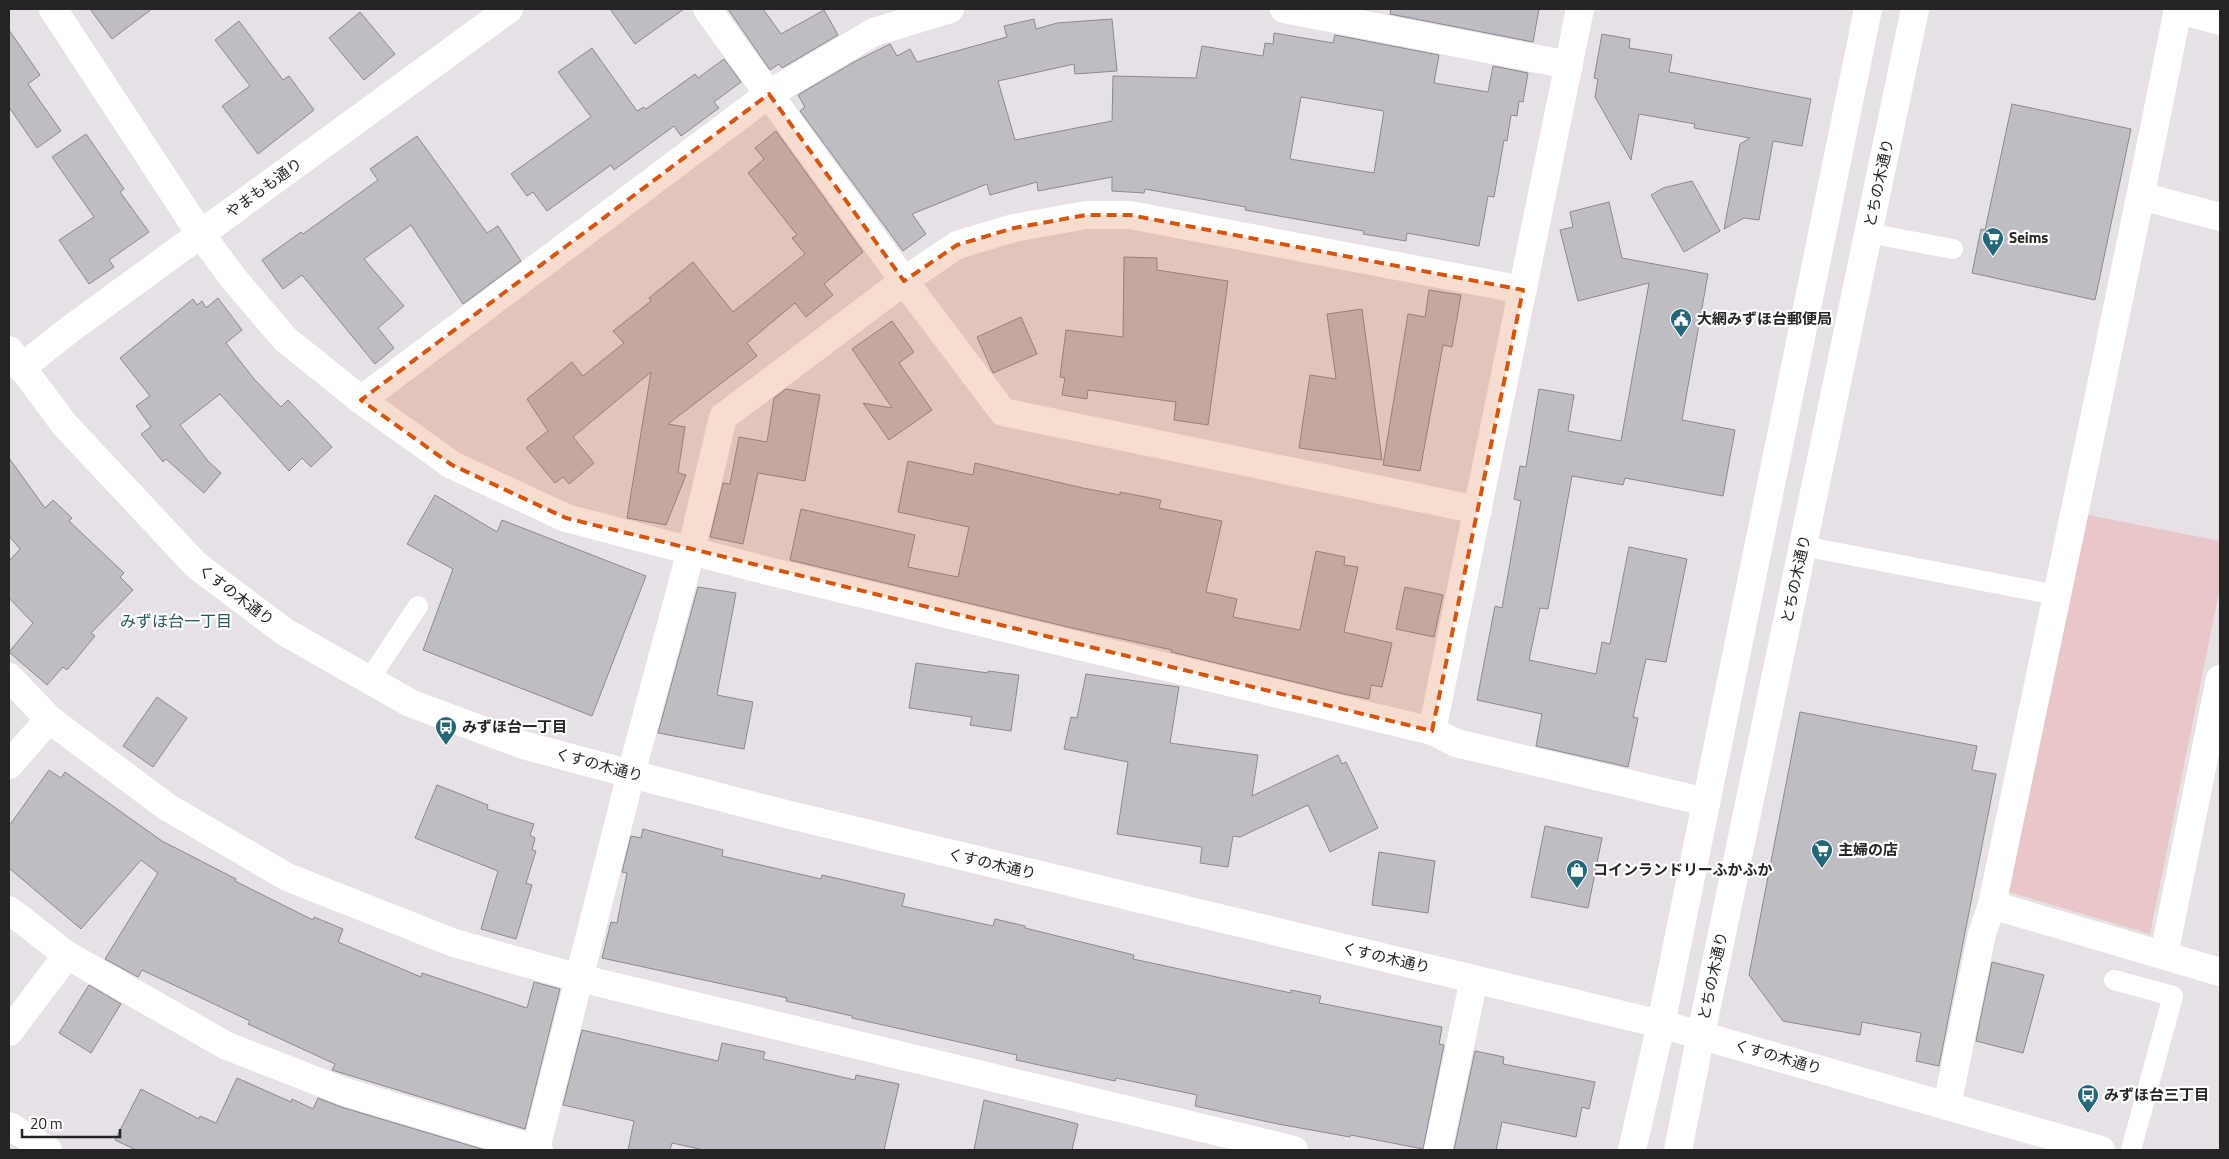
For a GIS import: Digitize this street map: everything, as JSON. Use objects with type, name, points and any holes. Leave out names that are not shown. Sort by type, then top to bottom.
[{"type":"street","points":[[53,9],[200,235],[284,339],[361,400],[452,465],[566,518],[691,551],[1432,731],[1456,742],[1706,802]]},
{"type":"street","name":"やまもも通り","points":[[13,365],[69,330],[509,9]]},
{"type":"street","points":[[707,9],[904,281],[1003,412],[1478,510]]},
{"type":"street","points":[[361,400],[769,94],[874,32],[950,9]]},
{"type":"street","points":[[1284,9],[1569,64]]},
{"type":"street","points":[[1432,731],[1524,290],[1580,9]]},
{"type":"street","points":[[1632,1150],[1661,1024],[1868,9]]},
{"type":"street","name":"とちの木通り","points":[[1678,1150],[1700,1034],[1915,9]]},
{"type":"street","points":[[1947,1106],[1982,934],[1992,905],[2141,196],[2177,9],[2220,21]]},
{"type":"street","points":[[2141,196],[2220,217]]},
{"type":"street","points":[[9,910],[67,955],[227,1046],[345,1092],[536,1149],[691,551],[723,417],[904,281],[957,245],[1014,228],[1086,215],[1130,215],[1524,290]]},
{"type":"street","name":"くすの木通り","points":[[13,365],[64,424],[196,565],[285,632],[410,703],[523,745],[782,814],[1661,1024],[2101,1150]]},
{"type":"street","points":[[9,677],[49,719],[167,807],[287,876],[454,944],[579,978],[1294,1150]]},
{"type":"street","points":[[2164,955],[2220,679]]},
{"type":"street","points":[[9,764],[49,719]]},
{"type":"street","points":[[1992,905],[2220,972]]},
{"type":"street","points":[[9,1032],[67,955]]},
{"type":"street","points":[[1438,1150],[1474,979]]},
{"type":"street","points":[[9,1126],[48,1150]]},
{"type":"lane","points":[[1868,233],[1953,249]]},
{"type":"lane","points":[[1802,546],[2056,595]]},
{"type":"lane","points":[[369,680],[418,606]]},
{"type":"lane","points":[[2114,980],[2173,996],[2131,1150]]},
{"type":"highlighted area","points":[[769,94],[904,281],[957,245],[1014,228],[1086,215],[1130,215],[1523,290],[1432,731],[566,518],[452,465],[361,400]]},
{"type":"shaded area","points":[[2083,514],[2220,541],[2220,587],[2150,934],[2005,891]]},
{"type":"building","points":[[90,9],[152,9],[112,39]]},
{"type":"building","points":[[610,9],[684,9],[635,44]]},
{"type":"building","points":[[728,9],[763,9],[781,34],[824,10],[838,35],[782,68],[779,64],[770,70]]},
{"type":"building","points":[[1391,9],[1539,9],[1533,42],[1390,14]]},
{"type":"building","points":[[360,12],[395,54],[364,80],[329,38]]},
{"type":"building","points":[[1034,19],[1036,29],[1057,23],[1112,19],[1117,71],[1075,74],[1074,64],[998,81],[1015,140],[1112,121],[1113,76],[1196,78],[1202,46],[1263,56],[1265,43],[1273,44],[1274,33],[1333,43],[1335,35],[1439,55],[1434,83],[1488,92],[1493,66],[1528,73],[1523,102],[1519,101],[1517,116],[1511,115],[1507,141],[1504,140],[1494,197],[1488,196],[1479,246],[1407,233],[1406,241],[1363,234],[1364,231],[1245,210],[1246,207],[1145,189],[1144,193],[1112,191],[1112,177],[1038,191],[1037,182],[990,195],[987,184],[912,214],[926,234],[903,251],[800,111],[805,107],[798,95],[854,62],[890,44],[897,56],[910,49],[917,62],[1007,37],[1004,26]],"holes":[[[1301,97],[1384,111],[1374,173],[1290,159]]]},
{"type":"building","points":[[239,21],[283,80],[289,76],[314,110],[258,154],[222,106],[250,86],[215,40]]},
{"type":"building","points":[[9,30],[40,75],[28,84],[61,131],[37,148],[9,107]]},
{"type":"building","points":[[1602,34],[1630,39],[1629,48],[1672,55],[1669,72],[1811,99],[1802,146],[1773,141],[1759,220],[1744,218],[1724,229],[1740,144],[1750,138],[1694,128],[1695,124],[1639,114],[1631,160],[1595,97],[1598,79],[1594,78]]},
{"type":"building","points":[[592,48],[637,111],[644,107],[646,109],[695,74],[698,78],[724,59],[741,82],[714,102],[719,108],[681,136],[674,126],[614,170],[611,165],[547,211],[533,192],[527,196],[511,174],[591,117],[558,72]]},
{"type":"building","points":[[2012,104],[2131,129],[2095,300],[1972,273],[1981,229],[1985,230]]},
{"type":"building","points":[[776,131],[863,252],[824,284],[833,295],[806,317],[795,303],[747,343],[757,356],[668,424],[685,427],[678,473],[686,475],[666,525],[627,518],[651,372],[573,437],[594,463],[569,484],[563,477],[555,483],[526,448],[548,431],[527,399],[572,362],[583,376],[624,343],[613,331],[651,301],[649,298],[693,262],[733,312],[805,254],[792,238],[797,235],[748,173],[764,159],[755,148]]},
{"type":"building","points":[[86,134],[124,189],[120,192],[149,232],[109,260],[114,267],[89,284],[59,240],[94,217],[52,157]]},
{"type":"building","points":[[417,136],[487,233],[498,226],[521,261],[463,304],[411,225],[364,259],[404,306],[378,328],[394,348],[375,364],[302,275],[283,289],[262,260],[301,232],[303,234],[378,180],[370,169]]},
{"type":"building","points":[[1692,181],[1720,231],[1684,252],[1651,195],[1663,188]]},
{"type":"building","points":[[1609,202],[1622,258],[1708,274],[1682,420],[1735,430],[1723,496],[1625,478],[1623,485],[1572,476],[1548,609],[1540,608],[1529,660],[1596,674],[1602,642],[1610,644],[1629,547],[1687,559],[1666,662],[1646,659],[1633,717],[1638,718],[1628,767],[1536,746],[1542,714],[1477,700],[1495,606],[1502,608],[1521,501],[1514,499],[1520,466],[1526,467],[1539,389],[1574,395],[1568,431],[1621,441],[1649,283],[1578,301],[1560,230],[1573,227],[1570,212]]},
{"type":"building","points":[[1124,257],[1157,258],[1157,270],[1228,281],[1208,425],[1174,420],[1176,402],[1088,390],[1087,399],[1062,395],[1065,378],[1060,377],[1066,330],[1123,337]]},
{"type":"building","points":[[1429,290],[1461,295],[1452,347],[1443,345],[1420,471],[1383,465],[1408,314],[1425,317]]},
{"type":"building","points":[[218,298],[242,330],[226,343],[254,379],[281,407],[288,400],[332,447],[311,467],[302,458],[289,471],[220,394],[180,425],[208,461],[221,473],[204,493],[166,459],[163,462],[141,434],[151,427],[136,406],[150,396],[120,358],[193,299],[197,305],[202,301],[206,308]]},
{"type":"building","points":[[1362,309],[1382,460],[1299,448],[1310,375],[1336,379],[1327,314]]},
{"type":"building","points":[[1021,317],[1037,354],[993,373],[977,337]]},
{"type":"building","points":[[892,321],[914,352],[899,363],[932,410],[889,440],[863,403],[892,408],[852,349]]},
{"type":"building","points":[[786,389],[820,395],[805,481],[758,473],[743,544],[710,537],[723,483],[730,484],[739,437],[767,442],[774,398]]},
{"type":"building","points":[[9,458],[45,508],[53,500],[72,518],[69,521],[124,573],[120,577],[133,590],[91,633],[95,636],[67,670],[63,667],[47,685],[9,652],[33,623],[9,598],[9,561],[20,549],[9,536]]},
{"type":"building","points":[[908,461],[973,475],[975,463],[1083,488],[1120,495],[1120,492],[1161,500],[1159,508],[1222,521],[1206,592],[1237,599],[1233,617],[1300,630],[1316,551],[1345,557],[1344,565],[1358,567],[1344,632],[1392,643],[1382,687],[1371,685],[1369,699],[1344,694],[1171,652],[1172,650],[1072,628],[790,560],[801,509],[915,535],[908,567],[958,577],[969,527],[898,512]]},
{"type":"building","points":[[435,495],[497,532],[502,520],[646,576],[592,716],[423,650],[453,569],[407,544]]},
{"type":"building","points":[[698,587],[736,593],[717,695],[753,702],[744,749],[658,733]]},
{"type":"building","points":[[1405,587],[1443,595],[1434,637],[1396,629]]},
{"type":"building","points":[[916,663],[988,673],[988,671],[1019,675],[1011,731],[970,725],[972,717],[909,708]]},
{"type":"building","points":[[1086,674],[1179,687],[1170,743],[1258,755],[1252,796],[1338,755],[1342,764],[1346,762],[1378,828],[1330,852],[1308,805],[1240,837],[1233,836],[1228,867],[1200,863],[1202,847],[1117,834],[1128,762],[1064,749],[1071,717],[1077,718]]},
{"type":"building","points":[[157,697],[187,718],[153,767],[123,746]]},
{"type":"building","points":[[1800,712],[1977,746],[1972,770],[1996,774],[1939,1066],[1916,1061],[1921,1033],[1862,1022],[1860,1035],[1783,1021],[1749,975]]},
{"type":"building","points":[[49,770],[61,778],[65,772],[162,841],[236,879],[235,881],[313,920],[314,917],[343,929],[338,942],[421,977],[422,973],[527,1008],[534,982],[560,989],[525,1129],[332,1070],[335,1064],[248,1024],[250,1021],[142,970],[138,977],[105,959],[158,873],[141,860],[81,929],[9,868],[9,826]]},
{"type":"building","points":[[437,785],[488,805],[487,809],[534,824],[530,835],[535,838],[532,850],[536,851],[526,883],[532,885],[516,939],[481,929],[498,871],[415,838]]},
{"type":"building","points":[[1545,826],[1602,838],[1588,908],[1531,897]]},
{"type":"building","points":[[643,829],[723,850],[722,856],[821,879],[822,875],[905,894],[902,906],[993,926],[995,919],[1134,955],[1133,959],[1291,993],[1291,990],[1321,996],[1319,1003],[1442,1027],[1439,1044],[1444,1045],[1423,1149],[1351,1135],[1350,1137],[1278,1124],[1195,1106],[1197,1095],[1116,1078],[1115,1081],[1016,1060],[1017,1055],[852,1018],[852,1016],[786,1001],[787,998],[602,958],[611,922],[617,923],[627,873],[622,872],[631,836],[641,838]]},
{"type":"building","points":[[1379,852],[1435,861],[1428,913],[1372,905]]},
{"type":"building","points":[[1992,962],[2044,975],[2023,1053],[1976,1041]]},
{"type":"building","points":[[89,985],[121,1004],[91,1053],[59,1033]]},
{"type":"building","points":[[582,1030],[718,1061],[722,1043],[765,1052],[763,1059],[855,1080],[856,1075],[899,1084],[884,1150],[704,1150],[672,1143],[670,1150],[628,1150],[634,1121],[563,1105]]},
{"type":"building","points":[[1475,1051],[1504,1057],[1503,1064],[1595,1082],[1589,1109],[1582,1107],[1576,1137],[1502,1122],[1496,1150],[1454,1150]]},
{"type":"building","points":[[237,1078],[291,1102],[292,1099],[313,1109],[318,1098],[341,1107],[485,1150],[136,1150],[115,1140],[141,1089],[199,1119],[200,1116],[216,1123]]},
{"type":"building","points":[[984,1100],[1078,1124],[1072,1150],[974,1150]]},
{"type":"place","name":"Seims","points":[[1993,257]]},
{"type":"place","name":"大網みずほ台郵便局","points":[[1681,338]]},
{"type":"place","name":"みずほ台一丁目","points":[[446,746]]},
{"type":"place","name":"主婦の店","points":[[1822,869]]},
{"type":"place","name":"コインランドリーふかふか","points":[[1577,889]]},
{"type":"place","name":"みずほ台三丁目","points":[[2088,1114]]},
{"type":"district","name":"みずほ台一丁目","points":[[176,621]]}]
